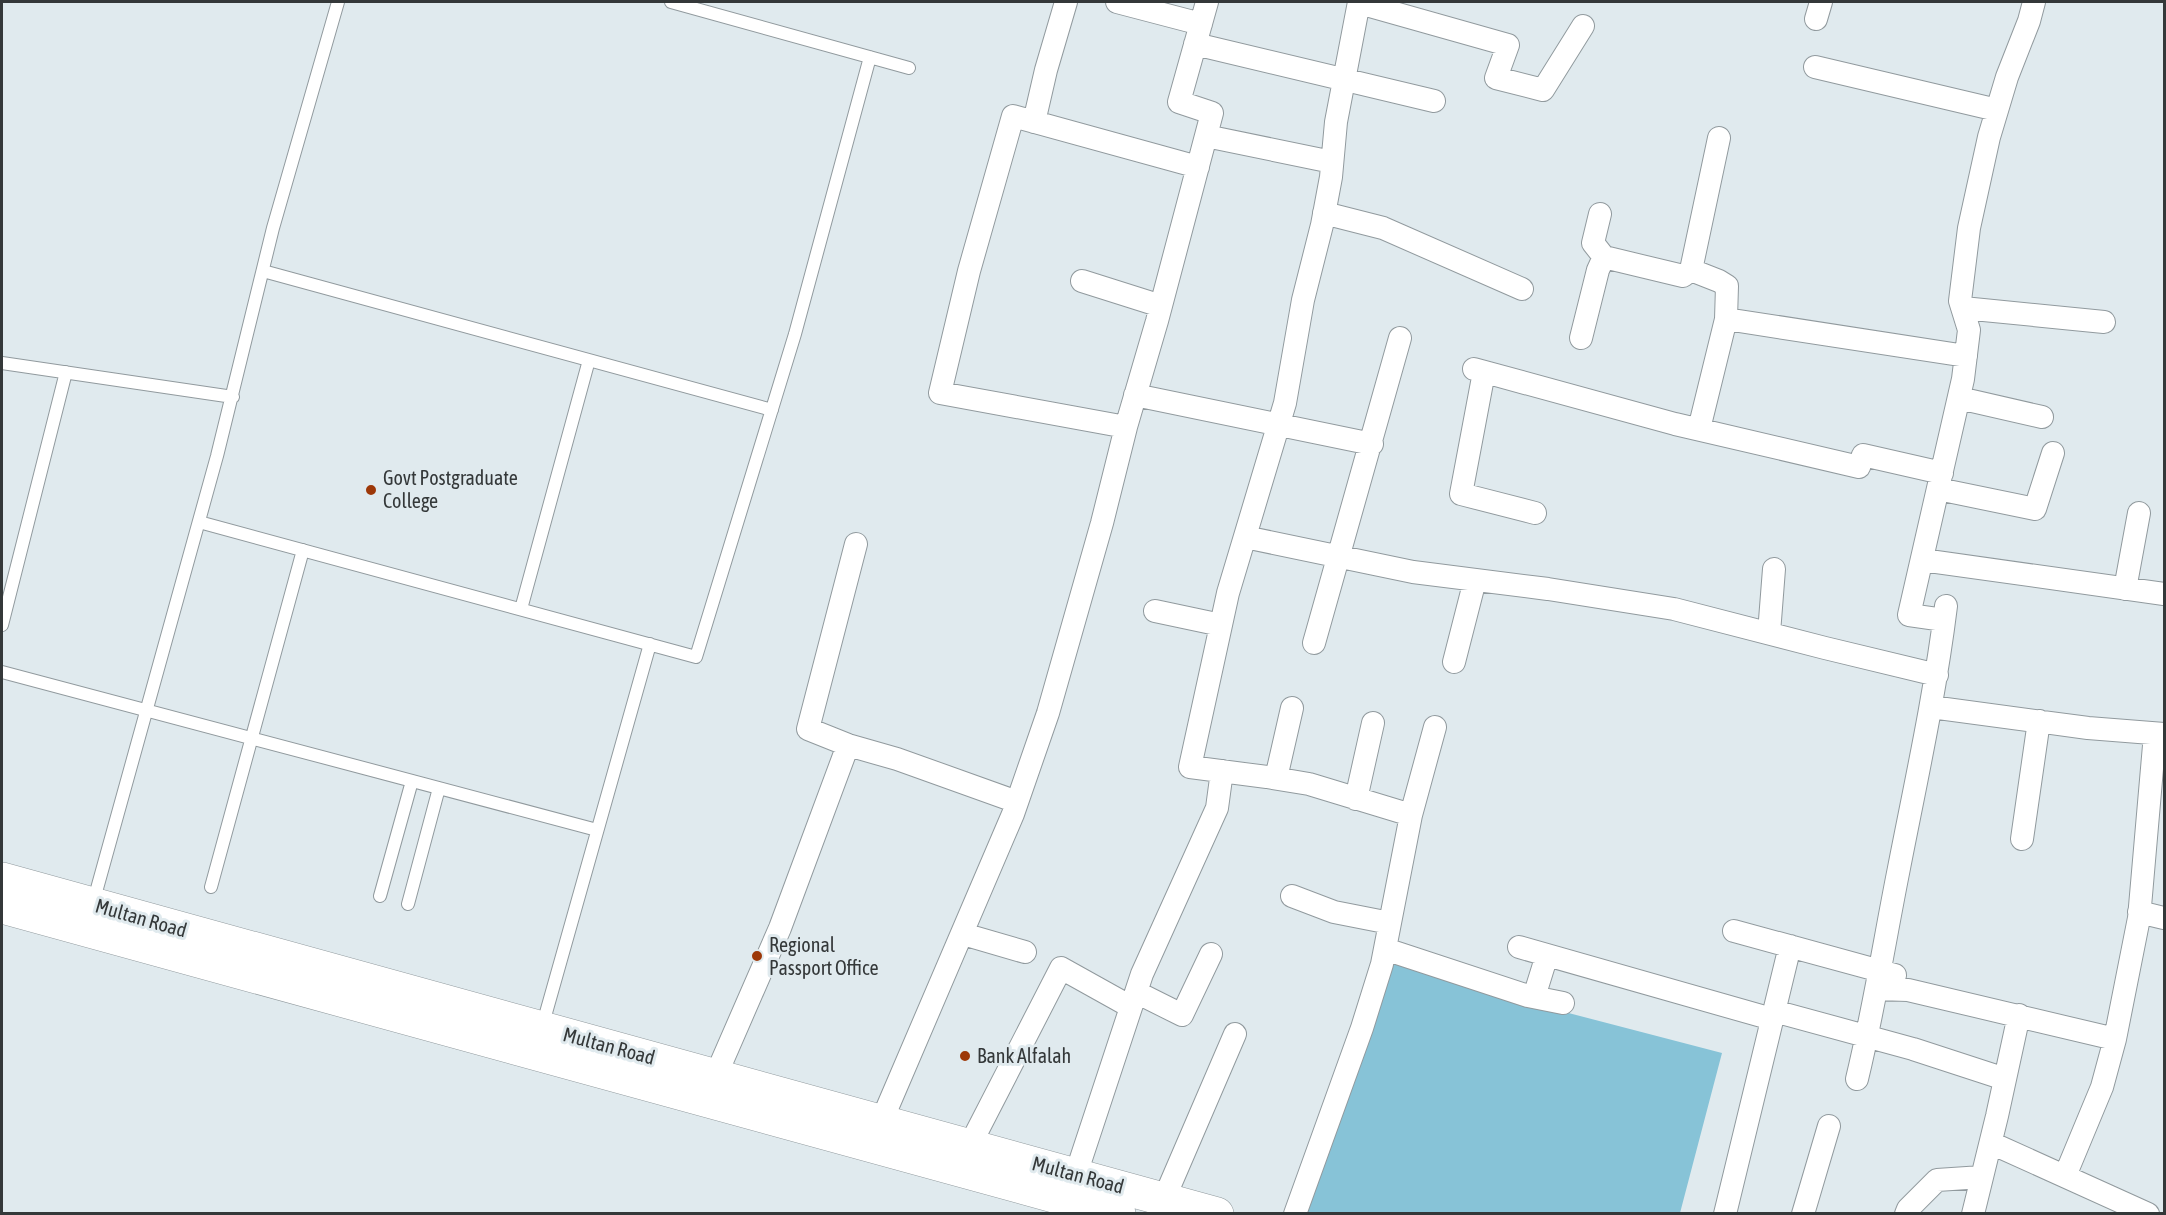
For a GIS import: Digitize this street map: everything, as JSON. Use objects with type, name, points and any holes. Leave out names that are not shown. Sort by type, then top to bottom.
[{"type":"main road","name":"Multan Road","points":[[2,879],[1217,1214]]},
{"type":"main road","name":"Multan Road","points":[[2,907],[1106,1212]]},
{"type":"street","points":[[1034,122],[1046,70],[1066,2]]},
{"type":"street","points":[[1117,2],[1198,34],[1343,81],[1434,101]]},
{"type":"street","points":[[882,1120],[963,934],[1017,802],[1051,702],[1102,523],[1212,113],[1179,102],[1207,2]]},
{"type":"street","points":[[1411,815],[1309,784],[1190,767],[1228,593],[1285,403],[1304,300],[1324,213],[1336,122],[1359,2],[1508,45],[1496,78],[1543,90],[1583,26]]},
{"type":"street","points":[[1857,1079],[1879,980],[1937,675],[1945,613],[1909,615],[1959,398],[1966,356],[1969,330],[1960,301],[1969,228],[1997,110],[2034,2]]},
{"type":"street","points":[[1815,68],[1997,110]]},
{"type":"street","points":[[1126,428],[940,393],[969,271],[1012,116],[1198,166]]},
{"type":"street","points":[[1206,136],[1332,162]]},
{"type":"street","points":[[1600,214],[1593,243],[1604,257],[1683,276],[1690,270],[1719,138]]},
{"type":"street","points":[[1324,213],[1383,228],[1522,289]]},
{"type":"street","points":[[1581,338],[1598,270],[1604,257]]},
{"type":"street","points":[[1690,270],[1726,286],[1726,319],[1699,429]]},
{"type":"street","points":[[1082,281],[1161,306]]},
{"type":"street","points":[[1963,308],[2104,322]]},
{"type":"street","points":[[1726,319],[1966,356]]},
{"type":"street","points":[[1314,643],[1372,444],[1400,338]]},
{"type":"street","points":[[1535,513],[1461,494],[1479,370],[1699,429],[1859,467],[1863,454],[1940,481],[2035,509],[2053,453]]},
{"type":"street","points":[[1136,396],[1372,444]]},
{"type":"street","points":[[1959,398],[2042,417]]},
{"type":"street","points":[[2125,589],[2139,513]]},
{"type":"street","points":[[1245,537],[1413,572],[1548,589],[1674,609],[1937,675]]},
{"type":"street","points":[[856,544],[808,729],[848,745],[897,759],[1017,802]]},
{"type":"street","points":[[1922,560],[2164,594]]},
{"type":"street","points":[[1769,633],[1774,569]]},
{"type":"street","points":[[1454,662],[1475,580]]},
{"type":"street","points":[[1155,611],[1221,625]]},
{"type":"street","points":[[1931,707],[2160,734],[2139,912],[2115,1039],[2102,1087],[2065,1176]]},
{"type":"street","points":[[1276,778],[1292,708]]},
{"type":"street","points":[[2022,839],[2039,721]]},
{"type":"street","points":[[1356,799],[1373,723]]},
{"type":"street","points":[[1295,1214],[1362,1028],[1385,949],[1411,815],[1435,727]]},
{"type":"street","points":[[716,1075],[780,928],[848,745]]},
{"type":"street","points":[[1076,1174],[1142,974],[1217,808],[1222,771]]},
{"type":"street","points":[[1292,896],[1334,912],[1390,923]]},
{"type":"street","points":[[2139,912],[2164,918]]},
{"type":"street","points":[[1734,931],[1790,946],[1908,990],[2115,1039]]},
{"type":"street","points":[[963,934],[1026,952]]},
{"type":"street","points":[[1725,1214],[1790,946]]},
{"type":"street","points":[[1519,947],[1773,1015],[1867,1036],[2005,1079]]},
{"type":"street","points":[[1385,949],[1534,997],[1563,1003]]},
{"type":"street","points":[[970,1145],[1061,968],[1133,999],[1182,1015],[1211,954]]},
{"type":"street","points":[[1534,997],[1547,955]]},
{"type":"street","points":[[1879,980],[1903,978]]},
{"type":"street","points":[[1973,1214],[2019,1015]]},
{"type":"street","points":[[1164,1199],[1235,1034]]},
{"type":"street","points":[[1803,1214],[1829,1126]]},
{"type":"street","points":[[1991,1143],[2148,1214]]},
{"type":"street","points":[[1906,1214],[1908,1209],[1937,1180],[1982,1177]]},
{"type":"lane","points":[[93,904],[233,397],[273,228],[338,2]]},
{"type":"lane","points":[[671,2],[909,68]]},
{"type":"lane","points":[[199,522],[696,657],[795,334],[870,57]]},
{"type":"lane","points":[[263,271],[772,410]]},
{"type":"lane","points":[[521,609],[589,360]]},
{"type":"lane","points":[[2,363],[233,397]]},
{"type":"lane","points":[[2,626],[66,372]]},
{"type":"lane","points":[[211,887],[303,550]]},
{"type":"lane","points":[[542,1028],[650,644]]},
{"type":"lane","points":[[2,672],[597,830]]},
{"type":"lane","points":[[380,896],[412,781]]},
{"type":"lane","points":[[408,904],[440,788]]},
{"type":"shaded area","points":[[1390,959],[1534,1004],[1722,1053],[1680,1213],[1308,1214],[1301,1212]]},
{"type":"place","name":"Govt Postgraduate College","points":[[371,490]]},
{"type":"place","name":"Regional Passport Office","points":[[757,956]]},
{"type":"place","name":"Bank Alfalah","points":[[965,1056]]}]
